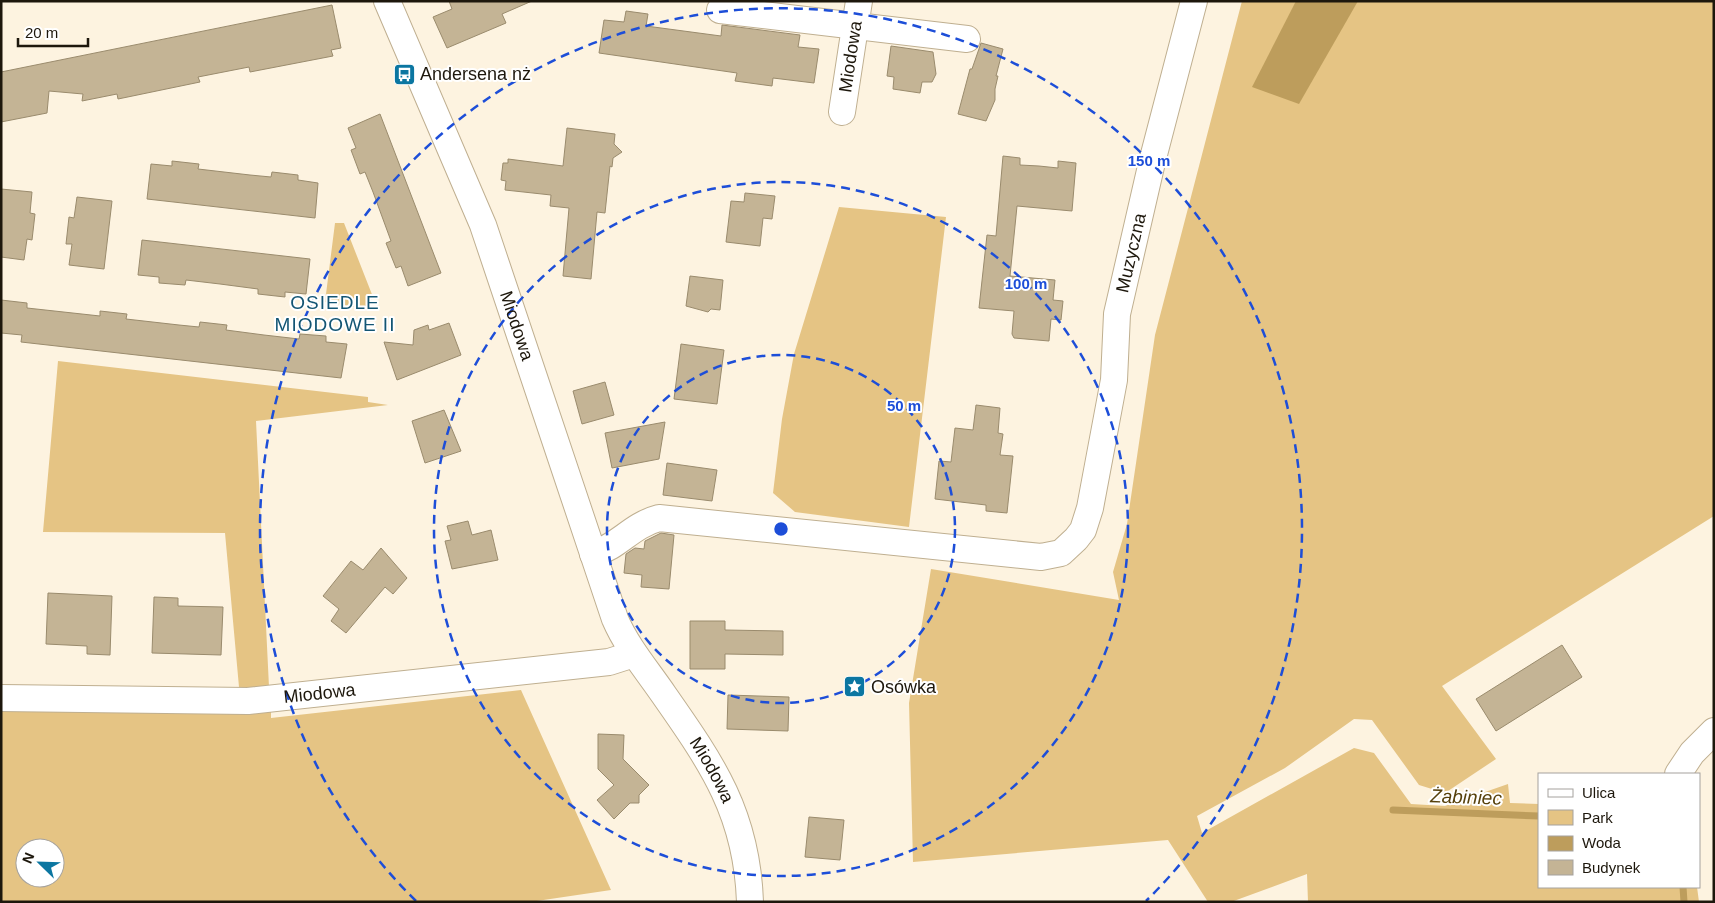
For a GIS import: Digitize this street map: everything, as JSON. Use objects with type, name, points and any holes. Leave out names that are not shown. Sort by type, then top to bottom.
[{"type":"street","name":"Miodowa","points":[[387,1],[483,225],[615,619],[634,654],[691,736],[726,791],[738,824],[747,859],[750,902]]},
{"type":"street","name":"Muzyczna","points":[[593,554],[608,550],[643,523],[659,518],[1041,557],[1060,552],[1076,539],[1083,530],[1090,508],[1114,380],[1117,314],[1152,162],[1194,1]]},
{"type":"street","points":[[720,10],[857,13],[967,39]]},
{"type":"street","name":"Miodowa","points":[[842,112],[857,13]]},
{"type":"street","name":"Miodowa","points":[[1,698],[248,701],[609,662],[634,654]]},
{"type":"street","points":[[1679,773],[1692,753],[1714,731]]},
{"type":"green space","points":[[1242,1],[1714,1],[1714,516],[1442,686],[1496,759],[1445,793],[1419,785],[1372,720],[1354,719],[1285,768],[1197,816],[1202,833],[1354,748],[1374,753],[1411,804],[1445,806],[1508,784],[1510,803],[1538,804],[1538,888],[1697,888],[1699,902],[1308,902],[1307,874],[1231,902],[1208,902],[1168,840],[913,862],[909,703],[931,569],[1119,600],[1113,572],[1127,524],[1155,335]]},
{"type":"green space","points":[[839,207],[946,217],[909,527],[795,512],[773,493],[782,419],[794,354]]},
{"type":"green space","points":[[335,223],[344,223],[373,297],[365,309],[325,302]]},
{"type":"green space","points":[[58,361],[368,397],[368,402],[388,405],[256,421],[269,687],[239,687],[225,533],[43,532]]},
{"type":"green space","points":[[521,690],[611,890],[530,902],[1,902],[1,709],[184,713],[271,712],[271,718]]},
{"type":"water","points":[[1296,1],[1358,1],[1299,104],[1252,87]]},
{"type":"building","points":[[449,1],[532,1],[502,14],[506,23],[447,48],[433,17],[452,9]]},
{"type":"building","points":[[332,5],[341,48],[331,50],[333,56],[250,72],[249,67],[198,77],[200,82],[118,99],[117,94],[82,101],[83,94],[49,91],[47,113],[1,122],[1,72]]},
{"type":"building","points":[[626,11],[648,14],[646,26],[721,36],[722,25],[800,35],[798,47],[819,49],[814,83],[773,78],[772,86],[735,81],[737,73],[599,53],[604,20],[624,22]]},
{"type":"building","points":[[981,43],[1003,49],[996,76],[998,76],[995,100],[986,121],[958,114],[970,69],[972,69]]},
{"type":"building","points":[[891,46],[933,52],[936,74],[932,82],[922,82],[920,93],[893,89],[894,77],[887,76]]},
{"type":"building","points":[[380,114],[441,273],[408,286],[401,266],[396,268],[386,243],[391,241],[365,172],[360,174],[351,150],[356,148],[348,128]]},
{"type":"building","points":[[567,128],[615,134],[614,144],[622,152],[613,158],[612,167],[610,166],[605,213],[597,212],[591,279],[563,276],[569,208],[550,206],[551,195],[505,190],[506,181],[501,180],[503,163],[508,163],[508,159],[563,166]]},
{"type":"building","points":[[1003,156],[1020,158],[1020,165],[1058,168],[1058,161],[1076,163],[1072,211],[1017,206],[1010,276],[1055,280],[1053,300],[1063,301],[1061,320],[1051,319],[1049,341],[1014,338],[1012,334],[1014,311],[979,308],[987,235],[996,236]]},
{"type":"building","points":[[172,161],[199,164],[198,169],[250,175],[271,177],[272,172],[298,175],[298,180],[318,183],[315,218],[147,199],[151,164],[172,166]]},
{"type":"building","points":[[1,189],[32,192],[30,213],[35,214],[32,240],[27,239],[24,260],[1,257]]},
{"type":"building","points":[[745,193],[775,196],[772,219],[763,218],[760,246],[726,242],[731,201],[744,202]]},
{"type":"building","points":[[77,197],[112,201],[104,269],[69,265],[72,244],[66,244],[69,217],[74,218]]},
{"type":"building","points":[[142,240],[310,259],[306,294],[285,292],[285,297],[258,294],[258,289],[186,280],[185,285],[159,283],[159,277],[138,275]]},
{"type":"building","points":[[690,276],[723,280],[720,310],[711,309],[708,312],[686,306]]},
{"type":"building","points":[[1,300],[27,303],[27,308],[100,316],[100,311],[127,314],[126,319],[199,327],[200,322],[227,325],[226,330],[299,339],[300,334],[326,336],[326,342],[347,344],[341,378],[21,342],[22,335],[1,333]]},
{"type":"building","points":[[449,323],[461,355],[397,380],[384,342],[413,345],[414,330],[428,325],[429,330]]},
{"type":"building","points":[[681,344],[724,350],[717,404],[674,399]]},
{"type":"building","points":[[605,382],[614,415],[582,424],[573,391]]},
{"type":"building","points":[[976,405],[1000,408],[998,433],[1003,434],[1000,455],[1013,456],[1007,513],[986,511],[986,505],[935,499],[939,461],[951,462],[955,428],[973,430]]},
{"type":"building","points":[[444,410],[461,451],[425,463],[412,421]]},
{"type":"building","points":[[665,422],[659,459],[612,468],[605,433]]},
{"type":"building","points":[[667,463],[717,470],[712,501],[663,495]]},
{"type":"building","points":[[468,521],[472,535],[491,530],[498,560],[452,569],[445,541],[451,540],[447,526]]},
{"type":"building","points":[[661,533],[674,535],[669,589],[641,587],[642,575],[624,573],[626,554],[635,548],[644,549],[645,541]]},
{"type":"building","points":[[381,548],[407,578],[393,594],[385,587],[346,633],[331,621],[339,609],[323,596],[351,561],[363,570]]},
{"type":"building","points":[[48,593],[112,596],[110,655],[87,654],[87,646],[46,644]]},
{"type":"building","points":[[154,597],[178,598],[178,606],[223,607],[221,655],[152,653]]},
{"type":"building","points":[[690,621],[725,621],[725,630],[783,631],[783,655],[725,654],[725,669],[690,669]]},
{"type":"building","points":[[1562,645],[1582,677],[1496,731],[1476,699]]},
{"type":"building","points":[[728,695],[789,697],[788,731],[727,729]]},
{"type":"building","points":[[598,734],[624,735],[623,759],[649,785],[639,795],[639,803],[630,803],[614,819],[597,800],[614,785],[598,769]]},
{"type":"building","points":[[809,817],[844,820],[840,860],[805,857]]},
{"type":"waterway","name":"Żabiniec","points":[[1393,810],[1538,816]]},
{"type":"waterway","name":"Żabiniec","points":[[1683,888],[1684,902]]},
{"type":"place","name":"Andersena nż","points":[[404,74]]},
{"type":"place","name":"Osówka","points":[[855,687]]},
{"type":"district","name":"OSIEDLE MIODOWE II","points":[[335,313]]}]
